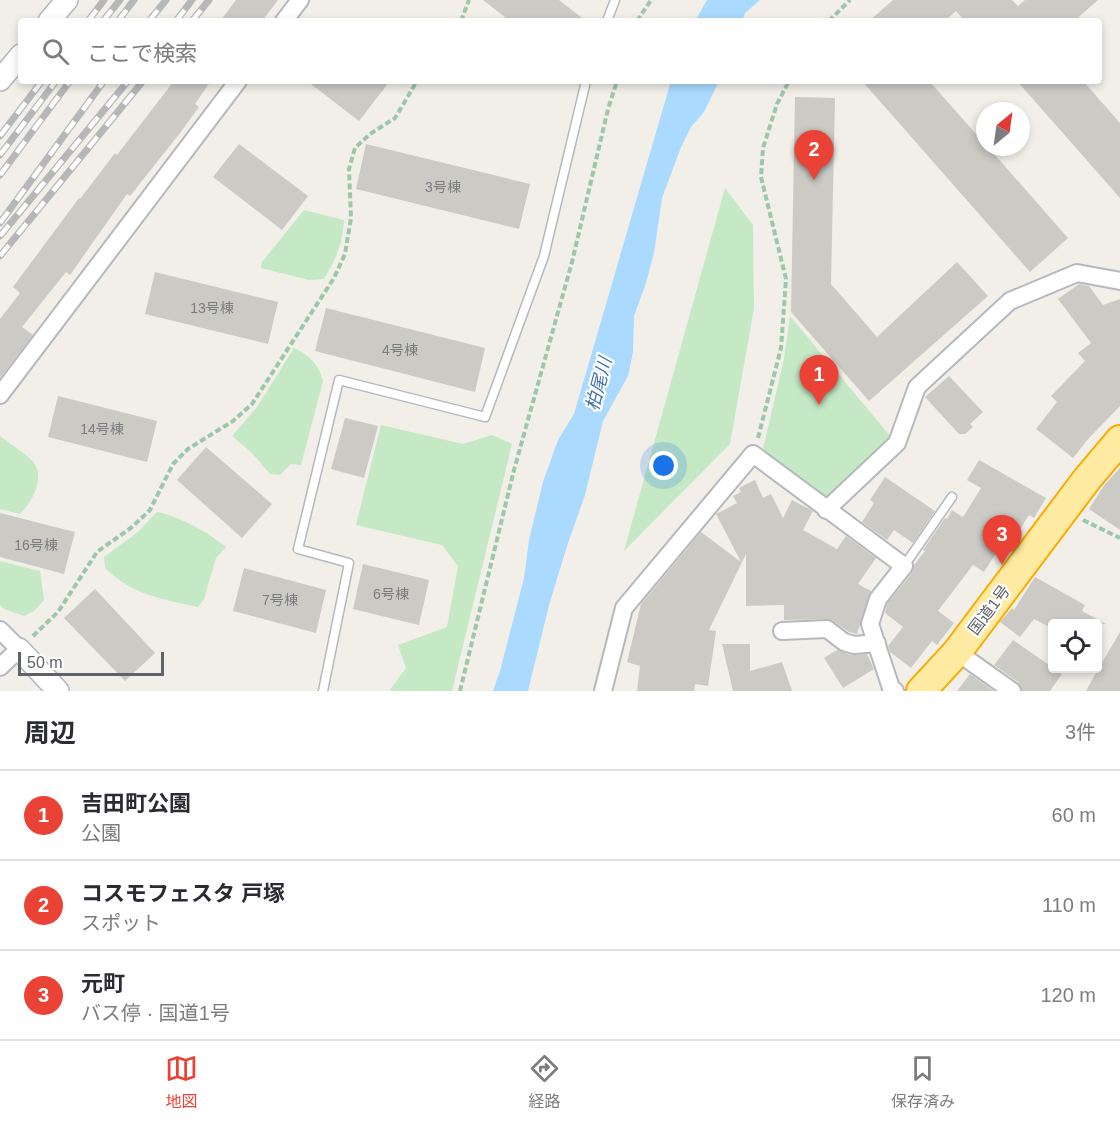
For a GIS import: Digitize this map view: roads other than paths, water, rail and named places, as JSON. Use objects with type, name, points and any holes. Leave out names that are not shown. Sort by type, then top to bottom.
[{"type":"highway","name":"国道1号","points":[[921,691],[957,652],[1120,440]]},
{"type":"street","points":[[52,18],[67,0]]},
{"type":"street","points":[[286,18],[300,0]]},
{"type":"street","points":[[0,80],[18,59]]},
{"type":"street","points":[[0,395],[236,84]]},
{"type":"street","points":[[826,510],[897,443],[917,387],[1010,301],[1077,273],[1120,281]]},
{"type":"street","points":[[603,691],[624,608],[753,454],[904,566],[878,599],[870,624],[891,688],[895,691]]},
{"type":"street","points":[[782,631],[827,629],[844,642],[854,645],[877,643]]},
{"type":"street","points":[[0,630],[58,691]]},
{"type":"street","points":[[0,667],[19,649]]},
{"type":"street","points":[[957,652],[1012,691]]},
{"type":"lane","points":[[608,18],[615,0]]},
{"type":"lane","points":[[323,691],[349,563],[298,549],[339,380],[485,417],[544,256],[585,84]]},
{"type":"lane","points":[[904,566],[952,497]]},
{"type":"water","points":[[707,0],[760,0],[745,13],[743,18],[697,18]]},
{"type":"water","name":"柏尾川","points":[[670,84],[718,84],[704,112],[691,127],[681,147],[662,198],[654,253],[634,316],[633,352],[628,376],[603,421],[585,495],[549,605],[528,691],[493,691],[524,578],[529,540],[543,482],[558,440],[574,414]]},
{"type":"railway","points":[[90,18],[104,0]]},
{"type":"railway","points":[[105,18],[120,0]]},
{"type":"railway","points":[[120,18],[134,0]]},
{"type":"railway","points":[[151,18],[166,0]]},
{"type":"railway","points":[[178,18],[192,0]]},
{"type":"railway","points":[[194,18],[209,0]]},
{"type":"railway","points":[[0,136],[40,84]]},
{"type":"railway","points":[[0,155],[54,84]]},
{"type":"railway","points":[[0,175],[68,84]]},
{"type":"railway","points":[[0,223],[102,84]]},
{"type":"railway","points":[[0,236],[126,84]]},
{"type":"railway","points":[[0,256],[141,84]]},
{"type":"place","name":"コスモフェスタ 戸塚","points":[[814,180]]},
{"type":"place","name":"吉田町公園","points":[[819,405]]},
{"type":"place","name":"元町","points":[[1002,565]]}]
